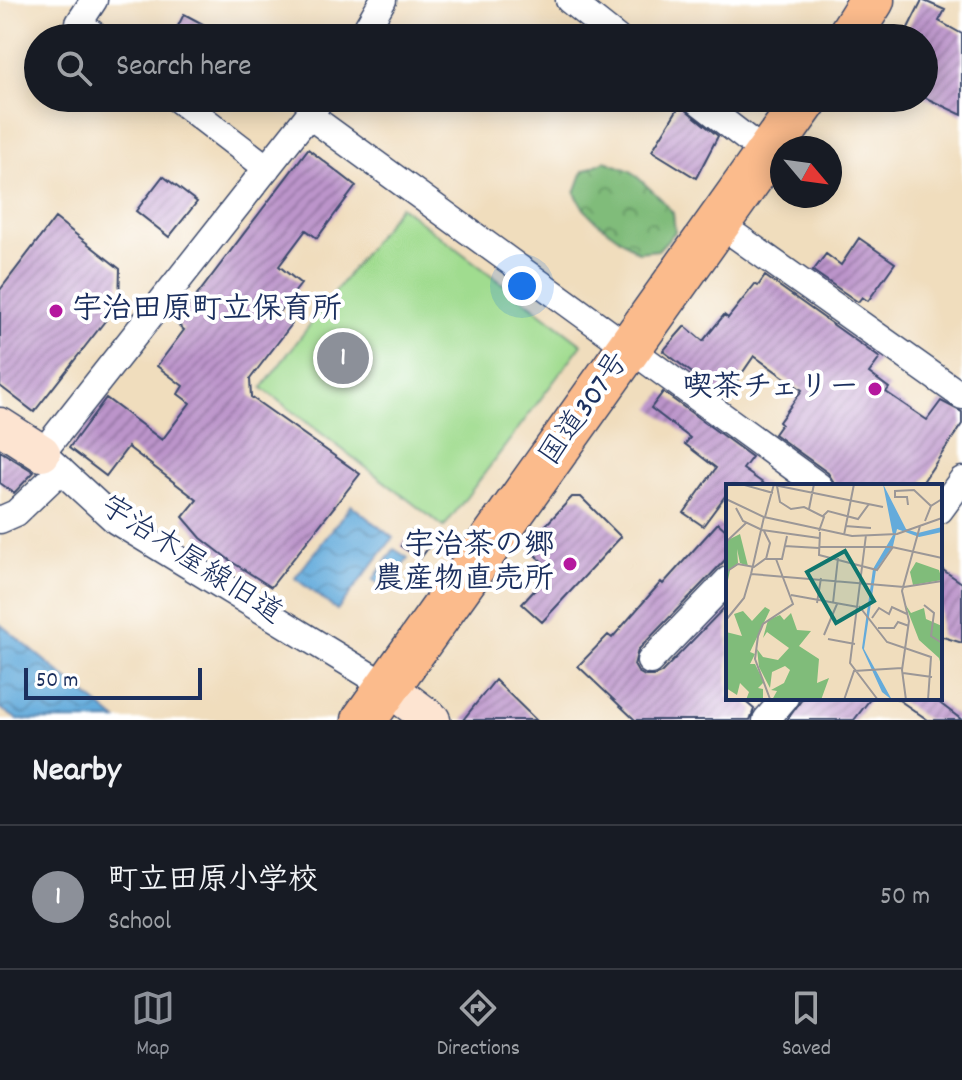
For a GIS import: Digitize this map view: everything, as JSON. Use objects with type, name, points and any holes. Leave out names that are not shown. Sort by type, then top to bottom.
[{"type":"highway","points":[[857,24],[872,0]]},
{"type":"highway","name":"国道307号","points":[[376,704],[797,112]]},
{"type":"street","points":[[80,24],[94,0]]},
{"type":"street","points":[[369,24],[383,0]]},
{"type":"street","points":[[569,0],[599,24]]},
{"type":"street","points":[[194,112],[267,168]]},
{"type":"street","points":[[0,520],[16,513],[267,168],[312,112]]},
{"type":"street","points":[[322,112],[629,349],[816,484]]},
{"type":"street","points":[[712,112],[768,155]]},
{"type":"street","points":[[718,223],[962,396]]},
{"type":"street","name":"宇治木屋線旧道","points":[[0,426],[52,462],[116,521],[376,704]]},
{"type":"street","points":[[942,507],[962,480]]},
{"type":"street","points":[[650,661],[726,582]]},
{"type":"street","points":[[766,720],[783,700]]},
{"type":"street","points":[[376,704],[432,720]]},
{"type":"green space","points":[[605,161],[631,171],[673,213],[675,232],[658,250],[638,252],[584,209],[575,193],[583,171]]},
{"type":"green space","points":[[400,206],[582,344],[444,527],[262,388]]},
{"type":"water","points":[[351,505],[393,538],[337,610],[295,578]]},
{"type":"water","points":[[394,549],[408,558],[387,589],[373,580]]},
{"type":"water","points":[[0,624],[117,720],[18,720],[0,708]]},
{"type":"building","points":[[922,0],[945,10],[939,21],[962,34],[962,115],[938,104],[938,24],[910,24]]},
{"type":"building","points":[[184,14],[203,24],[179,24]]},
{"type":"building","points":[[676,112],[689,112],[718,136],[696,178],[652,151]]},
{"type":"building","points":[[308,149],[356,186],[317,238],[306,230],[279,266],[301,284],[278,313],[292,324],[250,379],[251,397],[360,474],[271,587],[201,538],[183,517],[197,500],[128,447],[106,476],[69,448],[106,398],[162,440],[190,403],[178,394],[183,386],[157,366],[184,330],[176,323]]},
{"type":"building","points":[[163,176],[197,202],[169,237],[136,211]]},
{"type":"building","points":[[55,218],[120,269],[119,303],[34,412],[0,386],[0,290]]},
{"type":"building","points":[[859,238],[895,263],[868,301],[862,297],[858,302],[813,271],[826,254],[841,265]]},
{"type":"building","points":[[765,276],[880,358],[869,373],[889,388],[886,392],[927,420],[941,401],[962,412],[962,424],[921,484],[835,484],[828,473],[774,434],[802,390],[754,356],[734,385],[727,381],[719,393],[663,351],[685,326],[703,341],[724,315],[728,318],[755,284],[758,286]]},
{"type":"building","points":[[663,392],[752,457],[743,469],[764,484],[726,484],[726,495],[703,526],[684,513],[716,468],[685,444],[690,438],[651,408]]},
{"type":"building","points":[[0,451],[34,472],[14,493],[0,483]]},
{"type":"building","name":"宇治茶の郷 農産物直売所","points":[[572,497],[581,497],[621,537],[542,622],[522,604],[552,571],[531,551],[531,541]]},
{"type":"building","points":[[718,523],[726,530],[726,559],[638,650],[634,665],[645,676],[661,673],[724,608],[726,700],[743,700],[754,709],[750,720],[635,720],[578,666],[608,635],[612,638],[661,582],[663,584]]},
{"type":"building","points":[[412,531],[431,544],[420,559],[401,546]]},
{"type":"building","points":[[942,569],[962,583],[962,643],[942,637]]},
{"type":"building","points":[[495,680],[536,720],[463,720]]},
{"type":"building","points":[[802,700],[869,700],[854,720],[787,720]]},
{"type":"building","points":[[899,700],[936,700],[962,720],[928,720]]},
{"type":"place","name":"宇治田原町立保育所","points":[[56,311]]},
{"type":"place","name":"町立田原小学校","points":[[343,358]]},
{"type":"place","name":"喫茶チェリー","points":[[875,389]]},
{"type":"place","name":"宇治茶の郷 農産物直売所","points":[[570,564]]}]
